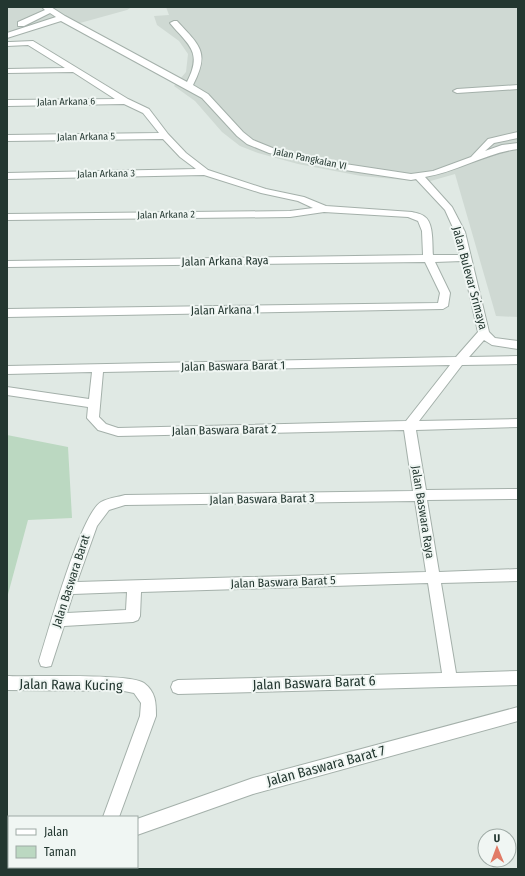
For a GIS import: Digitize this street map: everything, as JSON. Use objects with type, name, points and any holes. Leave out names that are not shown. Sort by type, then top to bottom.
[{"type":"street","name":"Jalan Pangkalan VI","points":[[48,8],[62,18],[205,96],[240,134],[250,142],[272,151],[345,167],[418,176],[435,173],[468,162],[502,148],[518,146]]},
{"type":"street","points":[[7,30],[48,8]]},
{"type":"street","points":[[7,36],[62,18]]},
{"type":"street","points":[[174,23],[190,40],[199,55],[199,64],[189,86]]},
{"type":"street","points":[[10,44],[30,43],[125,101],[146,110],[165,136],[183,155],[206,172],[264,191],[301,199],[324,209],[409,214],[416,216],[422,220],[427,231],[428,258]]},
{"type":"street","points":[[7,71],[76,70]]},
{"type":"street","points":[[457,91],[518,87]]},
{"type":"street","name":"Jalan Arkana 6","points":[[7,103],[125,101]]},
{"type":"street","points":[[468,162],[491,141],[518,135]]},
{"type":"street","name":"Jalan Arkana 5","points":[[7,138],[165,136]]},
{"type":"street","name":"Jalan Arkana 3","points":[[7,176],[206,172]]},
{"type":"street","name":"Jalan Bulevar Srimaya","points":[[418,176],[449,209],[460,232],[484,333],[492,341],[518,345]]},
{"type":"street","name":"Jalan Arkana 2","points":[[7,217],[290,214],[324,209]]},
{"type":"street","name":"Jalan Arkana 1","points":[[7,313],[443,306],[445,293],[428,258]]},
{"type":"street","name":"Jalan Arkana Raya","points":[[7,264],[466,258]]},
{"type":"street","points":[[409,426],[459,361],[484,333]]},
{"type":"street","name":"Jalan Baswara Barat 1","points":[[7,370],[518,360]]},
{"type":"street","name":"Jalan Baswara Barat 2","points":[[98,368],[93,418],[102,427],[118,432],[518,423]]},
{"type":"street","points":[[7,391],[94,404]]},
{"type":"street","name":"Jalan Baswara Raya","points":[[409,426],[450,679]]},
{"type":"street","name":"Jalan Baswara Barat 3","points":[[105,506],[125,500],[518,494]]},
{"type":"street","name":"Jalan Baswara Barat","points":[[46,661],[68,588],[91,524],[105,506]]},
{"type":"street","name":"Jalan Baswara Barat 5","points":[[68,588],[518,575]]},
{"type":"street","points":[[58,620],[133,616],[134,586]]},
{"type":"street","name":"Jalan Baswara Barat 6","points":[[178,687],[518,678]]},
{"type":"street","name":"Jalan Rawa Kucing","points":[[7,683],[124,684],[139,688],[149,700],[148,716],[111,816]]},
{"type":"street","name":"Jalan Baswara Barat 7","points":[[138,827],[254,786],[518,714]]},
{"type":"shaded area","points":[[7,7],[132,7],[127,10],[80,23],[57,22],[10,37],[7,40]]},
{"type":"shaded area","points":[[166,7],[518,7],[518,141],[516,142],[518,147],[518,317],[496,316],[455,174],[427,182],[361,176],[298,164],[258,153],[240,146],[222,132],[195,101],[174,86],[186,72],[188,54],[179,41],[157,25],[154,16],[169,15]]},
{"type":"green space","points":[[7,435],[68,447],[72,518],[28,520],[7,598]]},
{"type":"building","points":[[55,868],[80,868],[79,869],[54,869]]}]
